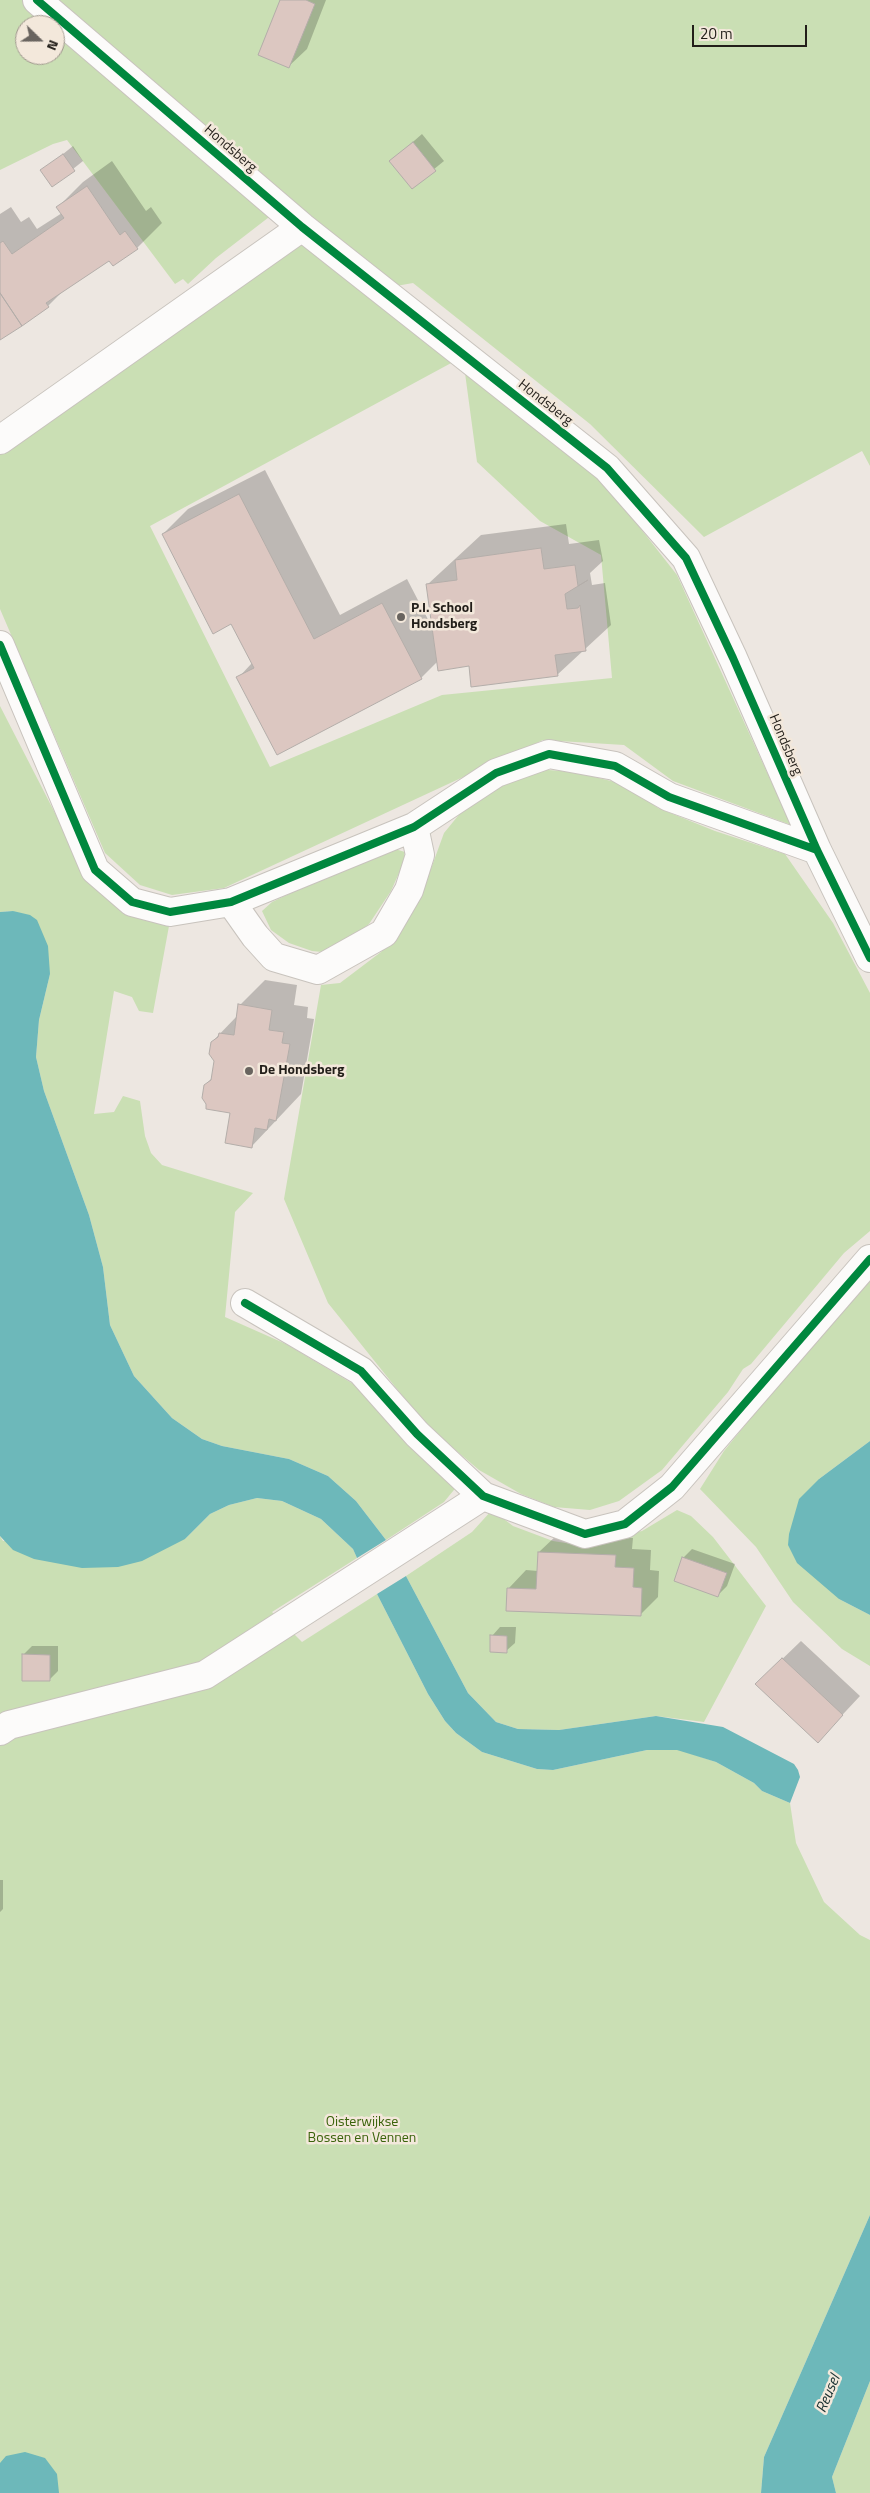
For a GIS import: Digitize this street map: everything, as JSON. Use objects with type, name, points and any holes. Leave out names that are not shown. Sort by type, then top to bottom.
[{"type":"street","name":"Hondsberg","points":[[37,0],[302,227],[607,468],[686,558],[733,658],[817,850],[870,958]]},
{"type":"street","points":[[0,440],[302,227]]},
{"type":"street","points":[[0,645],[95,870],[132,902],[170,912],[231,902],[414,827],[496,772],[549,754],[615,766],[670,797],[817,850]]},
{"type":"street","points":[[231,902],[255,936],[274,957],[318,970],[384,933],[408,890],[420,855],[414,827]]},
{"type":"street","points":[[245,1304],[361,1371],[417,1434],[483,1496],[585,1534],[625,1524],[672,1487],[870,1259]]},
{"type":"street","points":[[0,1731],[10,1725],[205,1675],[483,1496]]},
{"type":"green space","points":[[0,0],[870,0],[870,466],[862,451],[704,537],[590,424],[413,283],[379,289],[273,214],[216,258],[188,284],[183,279],[175,284],[67,140],[53,144],[0,170]]},
{"type":"green space","points":[[302,243],[453,362],[150,526],[270,767],[442,695],[612,678],[601,555],[540,521],[477,462],[465,373],[594,473],[619,501],[677,575],[791,825],[673,781],[624,745],[543,740],[224,888],[172,895],[140,885],[105,853],[0,609],[0,454]]},
{"type":"green space","points":[[0,706],[93,887],[123,912],[169,926],[153,1013],[139,1011],[132,997],[114,991],[94,1114],[114,1112],[123,1096],[140,1101],[145,1136],[151,1153],[162,1165],[253,1193],[235,1212],[225,1317],[286,1344],[360,1388],[424,1460],[458,1485],[444,1502],[386,1540],[356,1501],[328,1476],[289,1459],[222,1446],[202,1439],[172,1418],[134,1376],[110,1325],[103,1267],[89,1215],[44,1091],[36,1057],[39,1020],[50,974],[13,911],[0,912]]},
{"type":"green space","points":[[535,769],[575,772],[623,784],[658,808],[715,831],[785,854],[833,923],[870,993],[870,1231],[844,1253],[751,1364],[743,1369],[728,1392],[662,1470],[619,1501],[590,1510],[554,1507],[521,1494],[479,1470],[425,1424],[328,1303],[284,1199],[321,985],[340,983],[381,952],[394,936],[421,896],[444,833],[462,811],[504,779]]},
{"type":"green space","points":[[388,847],[405,852],[403,864],[391,891],[369,924],[332,953],[312,951],[289,943],[271,930],[262,911],[272,902]]},
{"type":"green space","points":[[870,1276],[870,1441],[819,1479],[839,1599],[870,1615],[870,1666],[842,1649],[793,1602],[756,1547],[700,1489],[724,1451],[833,1317]]},
{"type":"green space","name":"Oisterwijkse Bossen en Vennen","points":[[257,1498],[282,1501],[321,1519],[353,1549],[357,1558],[272,1612],[302,1642],[377,1594],[428,1694],[445,1721],[456,1733],[482,1752],[537,1769],[553,1770],[647,1750],[677,1749],[716,1762],[754,1783],[762,1791],[790,1803],[796,1843],[824,1902],[860,1935],[870,1940],[870,2215],[764,2457],[761,2493],[0,2493],[0,1536],[3,1541],[185,1539],[210,1514],[229,1505]]},
{"type":"green space","points":[[492,1510],[513,1526],[553,1541],[578,1545],[642,1531],[677,1510],[691,1516],[713,1537],[766,1606],[704,1722],[656,1716],[559,1730],[518,1729],[496,1722],[468,1693],[406,1576],[472,1532]]},
{"type":"green space","points":[[870,2381],[870,2493],[836,2493],[832,2477]]},
{"type":"water","points":[[13,911],[30,915],[37,920],[48,946],[50,974],[39,1020],[36,1057],[44,1091],[89,1215],[103,1267],[110,1325],[134,1376],[172,1418],[202,1439],[222,1446],[289,1459],[328,1476],[356,1501],[386,1540],[357,1558],[353,1549],[321,1519],[282,1501],[257,1498],[229,1505],[210,1514],[185,1539],[142,1561],[118,1567],[82,1568],[34,1559],[13,1550],[0,1536],[0,912]]},
{"type":"water","points":[[870,1441],[870,1615],[839,1599],[797,1563],[788,1545],[789,1534],[799,1499],[819,1479]]},
{"type":"water","points":[[406,1576],[468,1693],[496,1722],[518,1729],[559,1730],[656,1716],[723,1727],[794,1764],[800,1777],[790,1803],[762,1791],[754,1783],[716,1762],[677,1750],[647,1750],[553,1770],[537,1769],[482,1752],[456,1733],[445,1721],[428,1694],[377,1594]]},
{"type":"water","name":"Reusel","points":[[870,2215],[870,2381],[832,2477],[836,2493],[761,2493],[764,2457]]},
{"type":"water","points":[[25,2452],[45,2458],[57,2474],[59,2493],[0,2493],[0,2463],[6,2456]]},
{"type":"building","points":[[280,0],[306,0],[315,4],[289,68],[258,55]]},
{"type":"building","points":[[413,142],[436,171],[412,189],[389,161]]},
{"type":"building","points":[[63,154],[75,171],[52,187],[40,170]]},
{"type":"building","points":[[87,186],[120,235],[125,231],[138,249],[113,266],[109,261],[46,303],[49,307],[22,326],[0,293],[0,243],[3,241],[12,254],[64,218],[56,207]]},
{"type":"building","points":[[0,293],[22,326],[0,340]]},
{"type":"building","points":[[239,494],[314,639],[382,603],[422,679],[277,755],[236,677],[254,668],[231,624],[213,634],[162,534]]},
{"type":"building","points":[[541,548],[544,569],[575,565],[578,586],[588,580],[565,594],[567,609],[578,608],[580,605],[586,651],[555,655],[558,676],[471,687],[469,666],[438,671],[426,584],[457,580],[455,560]]},
{"type":"building","name":"De Hondsberg","points":[[238,1004],[272,1010],[269,1030],[284,1032],[282,1043],[290,1044],[276,1121],[269,1119],[267,1130],[255,1128],[252,1148],[225,1143],[230,1113],[206,1109],[206,1104],[202,1098],[204,1085],[211,1080],[214,1061],[209,1054],[211,1042],[218,1037],[219,1033],[234,1035]]},
{"type":"building","points":[[538,1552],[616,1555],[615,1567],[634,1568],[633,1587],[642,1588],[641,1616],[506,1611],[507,1588],[536,1589]]},
{"type":"building","points":[[682,1557],[727,1573],[718,1597],[674,1581]]},
{"type":"building","points":[[490,1635],[507,1636],[507,1653],[490,1652]]},
{"type":"building","points":[[22,1654],[50,1655],[50,1681],[22,1681]]},
{"type":"building","points":[[782,1658],[843,1715],[818,1743],[755,1684]]},
{"type":"cycle path","points":[[37,0],[302,227],[607,468],[686,558],[733,658],[817,850],[870,958]]},
{"type":"cycle path","points":[[0,645],[95,870],[132,902],[170,912],[231,902],[414,827],[496,773],[549,754],[615,766],[669,797],[817,850]]},
{"type":"cycle path","points":[[245,1303],[361,1371],[417,1434],[483,1496],[585,1534],[625,1524],[672,1487],[870,1259]]},
{"type":"place","name":"P.I. School Hondsberg","points":[[401,617]]},
{"type":"place","name":"De Hondsberg","points":[[249,1071]]}]
